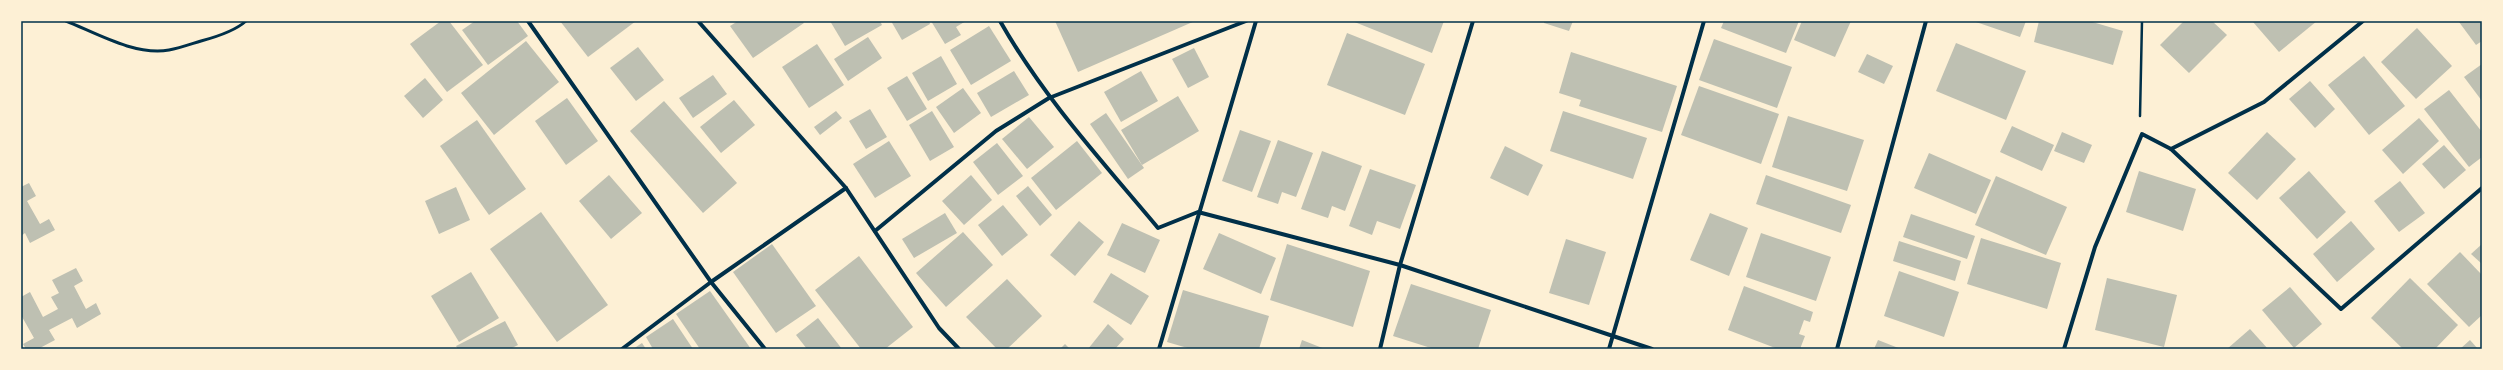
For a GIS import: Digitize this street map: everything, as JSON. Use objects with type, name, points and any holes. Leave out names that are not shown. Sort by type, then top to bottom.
[{"type":"street","points":[[528,21],[711,282],[765,349]]},
{"type":"street","points":[[698,21],[846,188],[939,328],[959,349]]},
{"type":"street","points":[[1000,21],[1019,55],[1049,98],[1158,228],[1198,212],[1400,265],[1612,337],[1652,349]]},
{"type":"street","points":[[875,230],[996,131],[1049,98],[1246,21]]},
{"type":"street","points":[[1159,349],[1198,212],[1256,21]]},
{"type":"street","points":[[1380,349],[1400,265],[1473,21]]},
{"type":"street","points":[[1609,349],[1704,21]]},
{"type":"street","points":[[1838,349],[1926,21]]},
{"type":"street","points":[[2171,149],[2264,102],[2363,21]]},
{"type":"street","points":[[2064,349],[2095,247],[2142,134],[2171,149],[2341,309],[2482,188]]},
{"type":"street","points":[[622,349],[711,282],[846,188]]},
{"type":"lane","points":[[66,21],[126,45],[148,50],[168,50],[209,39],[240,26],[246,21]]},
{"type":"path","points":[[2142,21],[2139,104],[2142,134]]},
{"type":"building","points":[[441,21],[449,21],[483,65],[447,92],[410,44]]},
{"type":"building","points":[[475,21],[517,21],[528,36],[488,65],[462,30]]},
{"type":"building","points":[[560,21],[636,21],[588,57]]},
{"type":"building","points":[[738,21],[802,21],[804,23],[753,58],[730,26]]},
{"type":"building","points":[[830,21],[880,21],[882,25],[845,46]]},
{"type":"building","points":[[891,21],[929,21],[930,24],[902,40]]},
{"type":"building","points":[[931,21],[966,21],[956,27],[961,35],[945,44]]},
{"type":"building","points":[[1055,21],[1195,21],[1078,72]]},
{"type":"building","points":[[1352,21],[1444,21],[1432,53]]},
{"type":"building","points":[[1544,21],[1573,21],[1569,31],[1544,23]]},
{"type":"building","points":[[1724,21],[1799,21],[1786,53],[1721,28]]},
{"type":"building","points":[[1802,21],[1851,21],[1835,57],[1794,40]]},
{"type":"building","points":[[1973,21],[2026,21],[2020,37]]},
{"type":"building","points":[[2039,21],[2089,21],[2123,31],[2113,65],[2034,42]]},
{"type":"building","points":[[2184,21],[2212,21],[2227,35],[2189,73],[2160,45]]},
{"type":"building","points":[[2317,21],[2279,52],[2253,22]]},
{"type":"building","points":[[2482,21],[2482,41],[2476,45],[2459,22]]},
{"type":"building","points":[[989,26],[1011,61],[971,85],[950,50]]},
{"type":"building","points":[[2417,28],[2452,66],[2416,99],[2381,62]]},
{"type":"building","points":[[1347,33],[1425,64],[1405,115],[1327,85]]},
{"type":"building","points":[[868,37],[882,58],[848,81],[834,59]]},
{"type":"building","points":[[1714,39],[1792,67],[1777,108],[1699,80]]},
{"type":"building","points":[[526,41],[559,82],[494,135],[461,93]]},
{"type":"building","points":[[1956,43],[2026,71],[2006,120],[1936,91]]},
{"type":"building","points":[[817,44],[844,85],[809,108],[782,67]]},
{"type":"building","points":[[638,47],[664,80],[636,101],[610,68]]},
{"type":"building","points":[[1194,48],[1209,77],[1188,88],[1172,59]]},
{"type":"building","points":[[1571,52],[1677,86],[1662,132],[1579,106],[1581,100],[1559,93]]},
{"type":"building","points":[[1867,54],[1893,66],[1884,84],[1858,72]]},
{"type":"building","points":[[941,56],[957,84],[928,101],[912,73]]},
{"type":"building","points":[[2364,56],[2405,106],[2369,135],[2328,85]]},
{"type":"building","points":[[2482,64],[2482,101],[2464,77]]},
{"type":"building","points":[[1014,71],[1029,95],[991,117],[977,93]]},
{"type":"building","points":[[1141,71],[1158,101],[1121,122],[1104,92]]},
{"type":"building","points":[[713,75],[727,94],[693,118],[679,98]]},
{"type":"building","points":[[907,76],[927,109],[907,121],[887,88]]},
{"type":"building","points":[[425,78],[443,100],[423,118],[404,96]]},
{"type":"building","points":[[2310,81],[2335,109],[2315,128],[2289,99]]},
{"type":"building","points":[[1699,86],[1779,114],[1761,164],[1681,135]]},
{"type":"building","points":[[963,88],[981,113],[954,133],[936,107]]},
{"type":"building","points":[[2449,90],[2482,132],[2482,157],[2469,167],[2424,109]]},
{"type":"building","points":[[1178,96],[1199,131],[1142,165],[1121,130]]},
{"type":"building","points":[[567,98],[598,141],[566,165],[535,121]]},
{"type":"building","points":[[734,100],[755,125],[721,153],[700,127]]},
{"type":"building","points":[[664,101],[737,183],[703,213],[630,131]]},
{"type":"building","points":[[870,109],[887,137],[866,149],[849,121]]},
{"type":"building","points":[[836,111],[842,118],[820,135],[814,127]]},
{"type":"building","points":[[932,111],[954,147],[930,161],[909,125]]},
{"type":"building","points":[[1563,111],[1647,138],[1633,179],[1550,151]]},
{"type":"building","points":[[1106,113],[1144,168],[1128,179],[1090,124]]},
{"type":"building","points":[[1788,116],[1864,140],[1847,191],[1772,167]]},
{"type":"building","points":[[1029,117],[1054,147],[1027,169],[1002,139]]},
{"type":"building","points":[[2419,118],[2439,141],[2403,174],[2382,150]]},
{"type":"building","points":[[477,120],[526,189],[489,215],[440,146]]},
{"type":"building","points":[[2012,126],[2054,145],[2042,171],[2000,152]]},
{"type":"building","points":[[1240,130],[1271,141],[1252,192],[1222,181]]},
{"type":"building","points":[[2062,132],[2092,145],[2084,163],[2054,151]]},
{"type":"building","points":[[2267,132],[2296,159],[2257,200],[2228,173]]},
{"type":"building","points":[[1278,140],[1313,153],[1296,197],[1282,192],[1278,204],[1257,197]]},
{"type":"building","points":[[889,141],[911,176],[875,198],[853,164]]},
{"type":"building","points":[[1077,141],[1102,173],[1056,210],[1031,178]]},
{"type":"building","points":[[997,143],[1023,176],[998,195],[973,162]]},
{"type":"building","points":[[2444,145],[2466,170],[2444,189],[2422,164]]},
{"type":"building","points":[[1505,146],[1543,165],[1528,196],[1490,178]]},
{"type":"building","points":[[1322,151],[1362,166],[1345,211],[1332,206],[1328,218],[1301,209]]},
{"type":"building","points":[[1929,153],[1991,180],[1976,214],[1914,188]]},
{"type":"building","points":[[1370,169],[1416,185],[1400,229],[1377,221],[1372,235],[1349,226]]},
{"type":"building","points":[[2139,171],[2196,189],[2183,231],[2126,212]]},
{"type":"building","points":[[2309,171],[2346,212],[2317,239],[2279,198]]},
{"type":"building","points":[[609,175],[642,213],[611,239],[579,201]]},
{"type":"building","points":[[971,175],[992,200],[964,225],[942,201]]},
{"type":"building","points":[[1766,175],[1851,205],[1841,233],[1756,204]]},
{"type":"building","points":[[1996,176],[2067,207],[2046,255],[1975,225]]},
{"type":"building","points":[[2400,181],[2425,213],[2399,232],[2374,201]]},
{"type":"building","points":[[29,183],[36,196],[27,201],[40,224],[49,219],[55,230],[30,243],[25,233],[21,236],[21,187]]},
{"type":"building","points":[[1028,186],[1052,215],[1040,226],[1016,196]]},
{"type":"building","points":[[456,187],[470,220],[439,234],[425,201]]},
{"type":"building","points":[[1003,205],[1028,235],[1002,256],[978,225]]},
{"type":"building","points":[[541,212],[608,305],[557,342],[490,249]]},
{"type":"building","points":[[945,213],[957,233],[914,258],[902,239]]},
{"type":"building","points":[[1710,213],[1748,228],[1729,276],[1690,260]]},
{"type":"building","points":[[1911,214],[1975,236],[1967,259],[1903,237]]},
{"type":"building","points":[[1079,221],[1104,242],[1075,276],[1050,255]]},
{"type":"building","points":[[2351,221],[2375,249],[2337,282],[2313,254]]},
{"type":"building","points":[[1122,223],[1160,240],[1145,273],[1107,255]]},
{"type":"building","points":[[963,232],[993,265],[946,307],[916,273]]},
{"type":"building","points":[[1219,233],[1276,258],[1261,294],[1203,269]]},
{"type":"building","points":[[1761,233],[1831,257],[1816,301],[1746,277]]},
{"type":"building","points":[[1981,238],[2061,263],[2047,309],[1967,284]]},
{"type":"building","points":[[1566,239],[1606,252],[1589,305],[1549,293]]},
{"type":"building","points":[[1899,241],[1961,261],[1955,281],[1893,261]]},
{"type":"building","points":[[772,244],[816,306],[776,333],[733,272]]},
{"type":"building","points":[[1287,244],[1370,271],[1353,327],[1270,300]]},
{"type":"building","points":[[2482,244],[2482,264],[2471,254]]},
{"type":"building","points":[[2460,252],[2482,275],[2482,315],[2469,327],[2427,284]]},
{"type":"building","points":[[859,256],[913,327],[885,349],[861,349],[815,290]]},
{"type":"building","points":[[76,268],[83,281],[74,286],[86,309],[96,303],[101,314],[77,328],[72,318],[49,330],[55,340],[38,349],[26,349],[23,344],[34,338],[21,315],[21,297],[30,292],[43,317],[58,309],[51,297],[59,293],[52,280]]},
{"type":"building","points":[[1899,271],[1959,292],[1944,337],[1884,316]]},
{"type":"building","points":[[471,272],[499,318],[459,342],[431,296]]},
{"type":"building","points":[[1111,273],[1149,296],[1131,325],[1093,302]]},
{"type":"building","points":[[2107,278],[2177,295],[2164,347],[2095,330]]},
{"type":"building","points":[[2410,278],[2458,325],[2435,349],[2403,349],[2371,318]]},
{"type":"building","points":[[1007,279],[1042,316],[1007,349],[997,349],[966,317]]},
{"type":"building","points":[[1411,284],[1491,310],[1478,349],[1434,349],[1393,336]]},
{"type":"building","points":[[1744,286],[1813,312],[1810,322],[1804,320],[1799,334],[1805,336],[1800,349],[1778,349],[1728,330]]},
{"type":"building","points":[[2290,287],[2322,324],[2294,348],[2262,310]]},
{"type":"building","points":[[1183,290],[1269,316],[1259,349],[1191,349],[1167,342]]},
{"type":"building","points":[[710,291],[751,349],[700,349],[676,314]]},
{"type":"building","points":[[818,318],[842,349],[807,349],[796,335]]},
{"type":"building","points":[[673,319],[693,349],[653,349],[646,337]]},
{"type":"building","points":[[505,321],[518,345],[510,349],[458,349],[456,346]]},
{"type":"building","points":[[1108,324],[1124,339],[1115,349],[1088,349]]},
{"type":"building","points":[[2250,329],[2268,349],[2227,349]]},
{"type":"building","points":[[1302,340],[1325,349],[1299,349]]},
{"type":"building","points":[[1878,340],[1901,349],[1874,349]]},
{"type":"building","points":[[2470,340],[2478,349],[2460,349]]},
{"type":"building","points":[[642,343],[646,349],[633,349]]},
{"type":"building","points":[[1065,344],[1070,349],[1060,349]]}]
